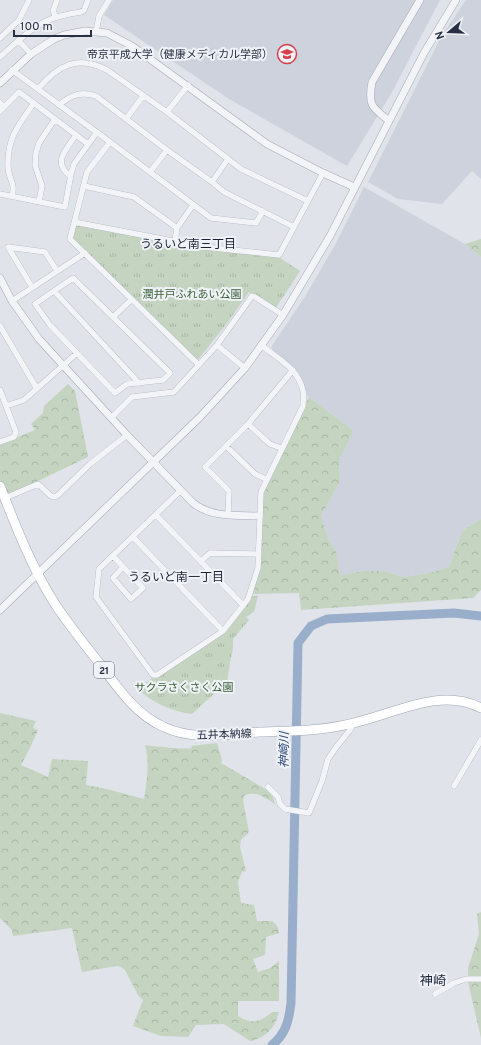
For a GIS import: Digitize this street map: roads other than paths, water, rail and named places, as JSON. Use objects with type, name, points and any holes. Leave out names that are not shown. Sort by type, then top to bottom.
[{"type":"main road","name":"五井本納線","points":[[0,486],[38,574],[63,616],[119,690],[141,712],[152,720],[176,732],[215,736],[315,729],[353,724],[429,701],[462,701],[481,708]]},
{"type":"street","points":[[0,38],[20,20],[29,0]]},
{"type":"street","points":[[56,17],[53,11],[57,0]]},
{"type":"street","points":[[0,57],[38,26],[56,17],[81,12],[84,10],[88,0]]},
{"type":"street","points":[[96,32],[99,16],[109,0]]},
{"type":"street","points":[[388,120],[375,110],[371,103],[370,93],[372,82],[420,0]]},
{"type":"street","points":[[0,610],[200,417],[245,368],[283,314],[330,236],[388,120],[436,30],[456,0]]},
{"type":"street","points":[[0,82],[32,54],[64,35],[84,31],[107,33],[132,46],[188,85],[267,144],[354,187]]},
{"type":"street","points":[[19,41],[32,54]]},
{"type":"street","points":[[38,88],[56,70],[72,64],[84,63],[98,66],[107,70],[167,112],[241,169],[308,201]]},
{"type":"street","points":[[12,70],[211,218],[256,222],[263,211]]},
{"type":"street","points":[[167,112],[188,85]]},
{"type":"street","points":[[1,107],[19,92],[88,144]]},
{"type":"street","points":[[59,105],[73,95],[89,94],[96,96],[224,192],[294,227]]},
{"type":"street","points":[[126,119],[143,96]]},
{"type":"street","points":[[12,196],[14,188],[8,167],[9,148],[14,132],[34,103]]},
{"type":"street","points":[[39,202],[42,186],[35,165],[36,153],[39,143],[55,119]]},
{"type":"street","points":[[0,194],[65,207],[70,176],[74,164],[97,132]]},
{"type":"street","points":[[70,176],[64,171],[61,162],[63,154],[76,135]]},
{"type":"street","points":[[110,142],[87,172],[70,240],[199,366]]},
{"type":"street","points":[[150,172],[167,150]]},
{"type":"street","points":[[212,182],[228,159]]},
{"type":"street","points":[[74,222],[204,247],[279,255],[323,173]]},
{"type":"street","points":[[84,186],[134,197],[177,228]]},
{"type":"street","points":[[175,241],[177,228],[194,205]]},
{"type":"street","points":[[32,287],[8,247],[45,252],[57,271]]},
{"type":"street","points":[[12,300],[85,253]]},
{"type":"street","points":[[0,278],[12,300],[38,339],[127,435],[154,461],[180,491],[193,503],[206,512],[213,514],[259,516]]},
{"type":"street","points":[[73,278],[113,317],[170,373],[163,380],[127,384],[115,393],[50,324],[35,304],[73,278]]},
{"type":"street","points":[[54,291],[139,382]]},
{"type":"street","points":[[111,418],[132,397],[174,392],[217,345],[252,296],[283,314]]},
{"type":"street","points":[[113,317],[131,300]]},
{"type":"street","points":[[0,326],[37,389]]},
{"type":"street","points":[[217,345],[245,368]]},
{"type":"street","points":[[180,491],[99,569],[96,597],[153,675],[157,675],[223,631],[248,599],[258,568],[261,492],[281,448],[303,406],[303,392],[298,377],[293,370],[261,345]]},
{"type":"street","points":[[6,406],[24,400],[77,353]]},
{"type":"street","points":[[228,514],[229,491],[205,467],[227,447],[248,424],[293,370]]},
{"type":"street","points":[[0,390],[16,435],[0,442]]},
{"type":"street","points":[[248,424],[270,444],[281,448]]},
{"type":"street","points":[[5,498],[38,484],[51,496],[56,496],[90,464],[127,435]]},
{"type":"street","points":[[227,447],[255,474],[266,479]]},
{"type":"street","points":[[156,515],[243,604]]},
{"type":"street","points":[[133,537],[223,631]]},
{"type":"street","points":[[201,561],[210,553],[258,554]]},
{"type":"street","points":[[113,556],[143,588],[131,599],[113,578],[123,567]]},
{"type":"street","points":[[268,787],[278,797],[280,804],[285,809],[309,813],[322,781],[328,759],[353,724]]},
{"type":"street","points":[[454,786],[481,740]]},
{"type":"street","points":[[435,994],[454,983],[466,979],[481,980]]},
{"type":"waterway","name":"神崎川","points":[[272,1045],[284,1031],[291,1003],[298,643],[311,626],[327,619],[454,613],[481,616]]},
{"type":"place","name":"帝京平成大学（健康メディカル学部）","points":[[287,54]]},
{"type":"district","name":"うるいど南三丁目","points":[[188,244]]},
{"type":"district","name":"うるいど南一丁目","points":[[176,577]]},
{"type":"district","name":"神崎","points":[[433,980]]},
{"type":"park label","name":"潤井戸ふれあい公園","points":[[192,294]]},
{"type":"park label","name":"サクラさくさく公園","points":[[184,687]]}]
